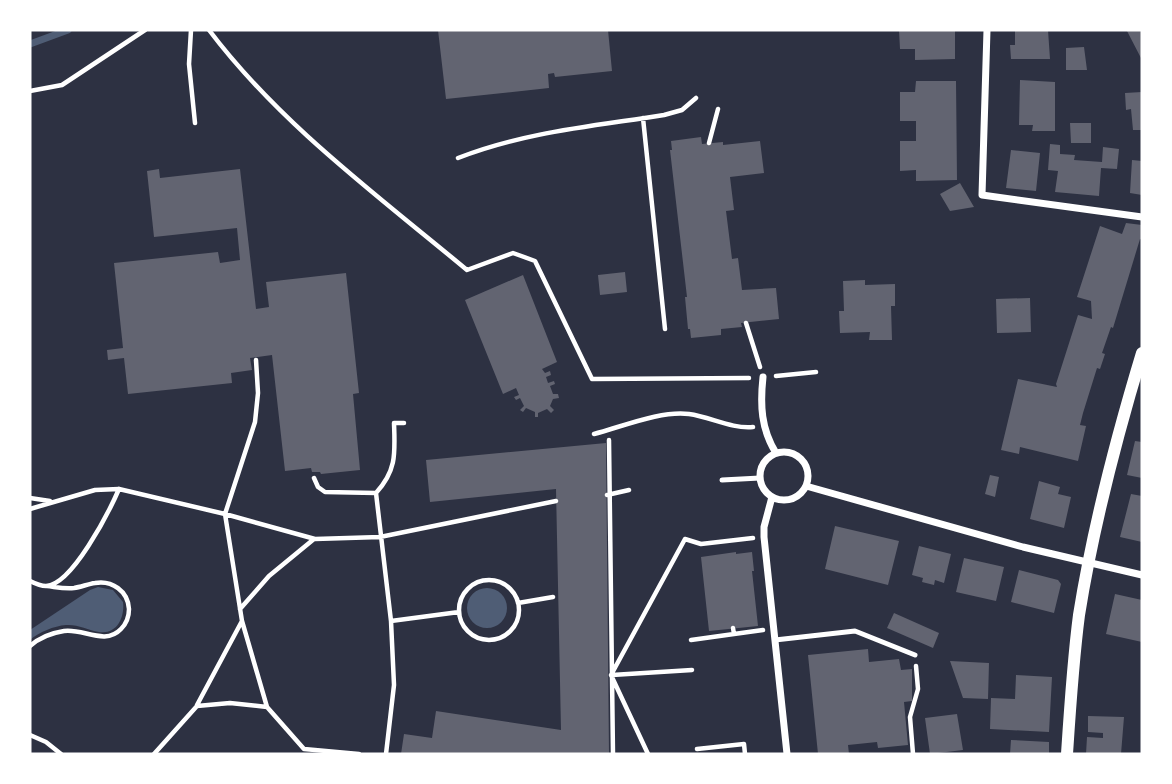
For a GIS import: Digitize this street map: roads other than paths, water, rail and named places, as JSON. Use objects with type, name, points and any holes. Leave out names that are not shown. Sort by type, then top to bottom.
[{"type":"street","points":[[987,30],[982,195],[1142,217]]},
{"type":"street","points":[[1067,754],[1072,676],[1088,562],[1123,418],[1142,354]]},
{"type":"street","points":[[763,377],[760,399],[764,427],[767,439],[776,453]]},
{"type":"street","points":[[776,453],[792,453],[804,463],[807,470],[806,486],[795,497],[772,497],[766,492],[760,478],[764,463],[776,453]]},
{"type":"street","points":[[806,486],[1023,547],[1142,575]]},
{"type":"street","points":[[772,497],[764,537],[787,754]]},
{"type":"lane","points":[[722,480],[760,478]]},
{"type":"lane","points":[[775,640],[855,631],[915,655]]},
{"type":"water","points":[[98,587],[113,590],[123,602],[123,613],[115,628],[99,632],[74,625],[61,626],[42,632],[30,640],[30,630]]},
{"type":"water","points":[[487,588],[501,594],[507,608],[501,622],[487,628],[473,622],[467,608],[473,594]]},
{"type":"waterway","points":[[30,44],[68,30]]}]
